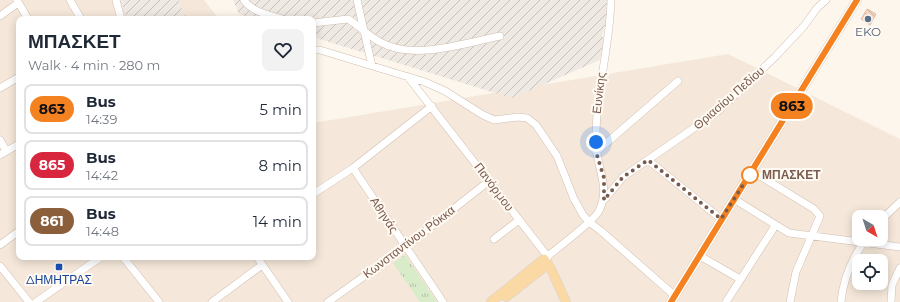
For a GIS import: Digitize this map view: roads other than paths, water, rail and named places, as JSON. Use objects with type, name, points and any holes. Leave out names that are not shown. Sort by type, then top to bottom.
[{"type":"main road","points":[[673,299],[855,1]]},
{"type":"main road","points":[[491,302],[547,260]]},
{"type":"main road","points":[[501,302],[547,260]]},
{"type":"main road","name":"Πανόρμου","points":[[547,260],[566,302]]},
{"type":"street","points":[[70,0],[79,16]]},
{"type":"street","points":[[116,0],[120,16]]},
{"type":"street","points":[[244,0],[252,8],[271,16]]},
{"type":"street","points":[[357,0],[372,66]]},
{"type":"street","name":"Ευνίκης","points":[[604,200],[604,178],[596,152],[596,110],[610,27],[611,0]]},
{"type":"street","name":"Θριασίου Πεδίου","points":[[604,200],[623,177],[717,112],[775,57],[804,26],[817,8],[826,0]]},
{"type":"street","points":[[0,16],[18,2],[26,16]]},
{"type":"street","points":[[316,23],[348,19],[364,29],[380,42],[399,49],[420,52],[500,36]]},
{"type":"street","points":[[316,51],[407,76],[445,91],[483,115],[494,120],[517,117],[527,118],[536,125],[557,156],[574,199],[589,222],[612,240],[673,299]]},
{"type":"street","name":"Πανόρμου","points":[[407,76],[432,106],[519,220],[547,260]]},
{"type":"street","points":[[0,88],[16,79]]},
{"type":"street","points":[[596,152],[678,81]]},
{"type":"street","points":[[316,192],[353,168],[432,106]]},
{"type":"street","points":[[0,140],[3,153],[16,146]]},
{"type":"street","points":[[648,160],[721,219]]},
{"type":"street","name":"Αθηνάς","points":[[353,168],[443,302]]},
{"type":"street","points":[[752,171],[818,213],[819,219],[796,272],[790,302]]},
{"type":"street","name":"Κωνσταντίνου Ρόκκα","points":[[328,302],[405,247],[489,181]]},
{"type":"street","points":[[734,199],[775,226],[789,233],[852,239]]},
{"type":"street","points":[[547,260],[598,213],[604,200]]},
{"type":"street","points":[[888,213],[900,202]]},
{"type":"street","points":[[494,239],[519,220]]},
{"type":"street","points":[[728,301],[740,279],[775,226]]},
{"type":"street","points":[[0,245],[16,233]]},
{"type":"street","points":[[888,245],[900,247]]},
{"type":"street","points":[[840,302],[841,293],[849,270],[862,246]]},
{"type":"street","points":[[700,256],[740,279]]},
{"type":"street","points":[[36,302],[97,260]]},
{"type":"street","points":[[125,260],[159,302]]},
{"type":"street","points":[[259,260],[288,302]]},
{"type":"street","points":[[212,302],[262,265]]},
{"type":"street","points":[[0,266],[29,302]]},
{"type":"street","points":[[891,302],[892,285],[900,268]]},
{"type":"place","name":"EKO","points":[[868,19]]},
{"type":"place","name":"ΜΠΑΣΚΕΤ","points":[[750,175]]},
{"type":"place","name":"ΔΗΜΗΤΡΑΣ","points":[[59,267]]}]
